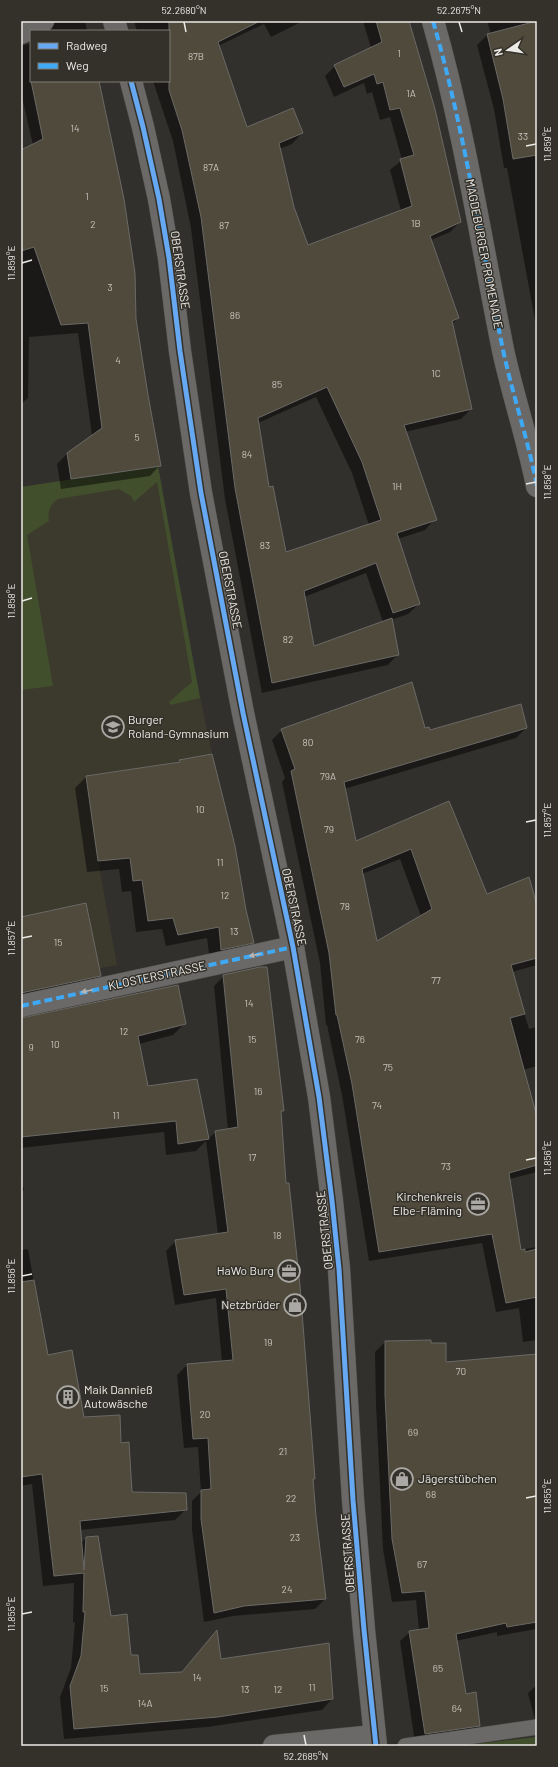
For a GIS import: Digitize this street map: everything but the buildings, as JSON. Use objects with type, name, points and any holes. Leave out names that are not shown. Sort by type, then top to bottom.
[{"type":"street","points":[[21,33],[44,21]]},
{"type":"street","name":"MAGDEBURGER PROMENADE","points":[[433,21],[462,138],[504,353],[530,450],[537,486]]},
{"type":"street","name":"OBERSTRASSE","points":[[131,82],[143,126],[169,258],[189,413],[217,577],[245,721],[293,947],[319,1097],[339,1269],[354,1500],[375,1741]]},
{"type":"street","name":"KLOSTERSTRASSE","points":[[21,1006],[293,947]]},
{"type":"street","points":[[274,1746],[375,1741]]},
{"type":"lane","points":[[405,1746],[537,1727]]},
{"type":"shaded area","name":"Burger Roland-Gymnasium","points":[[158,466],[187,634],[212,754],[158,765],[86,776],[98,861],[117,965],[100,968],[100,972],[21,989],[21,487]]},
{"type":"green space","points":[[158,466],[200,698],[170,705],[169,702],[192,682],[157,482],[134,502],[131,496],[119,489],[58,499],[50,508],[49,521],[27,535],[53,686],[21,690],[21,487]]},
{"type":"green space","points":[[537,1737],[537,1746],[459,1746]]},
{"type":"marked path","points":[[433,21],[463,144],[503,350],[537,486]]},
{"type":"marked path","points":[[21,1006],[293,947]]},
{"type":"cycle path","points":[[131,82],[159,199],[169,258],[180,351],[201,493],[243,713],[293,947],[319,1097],[339,1269],[353,1500],[376,1746]]},
{"type":"place","name":"Burger Roland-Gymnasium","points":[[113,727]]},
{"type":"place","name":"Kirchenkreis Elbe-Fläming","points":[[478,1204]]},
{"type":"place","name":"HaWo Burg","points":[[289,1271]]},
{"type":"place","name":"Netzbrüder","points":[[295,1305]]},
{"type":"place","name":"Maik Dannieß Autowäsche","points":[[68,1397]]},
{"type":"place","name":"Jägerstübchen","points":[[402,1479]]}]
